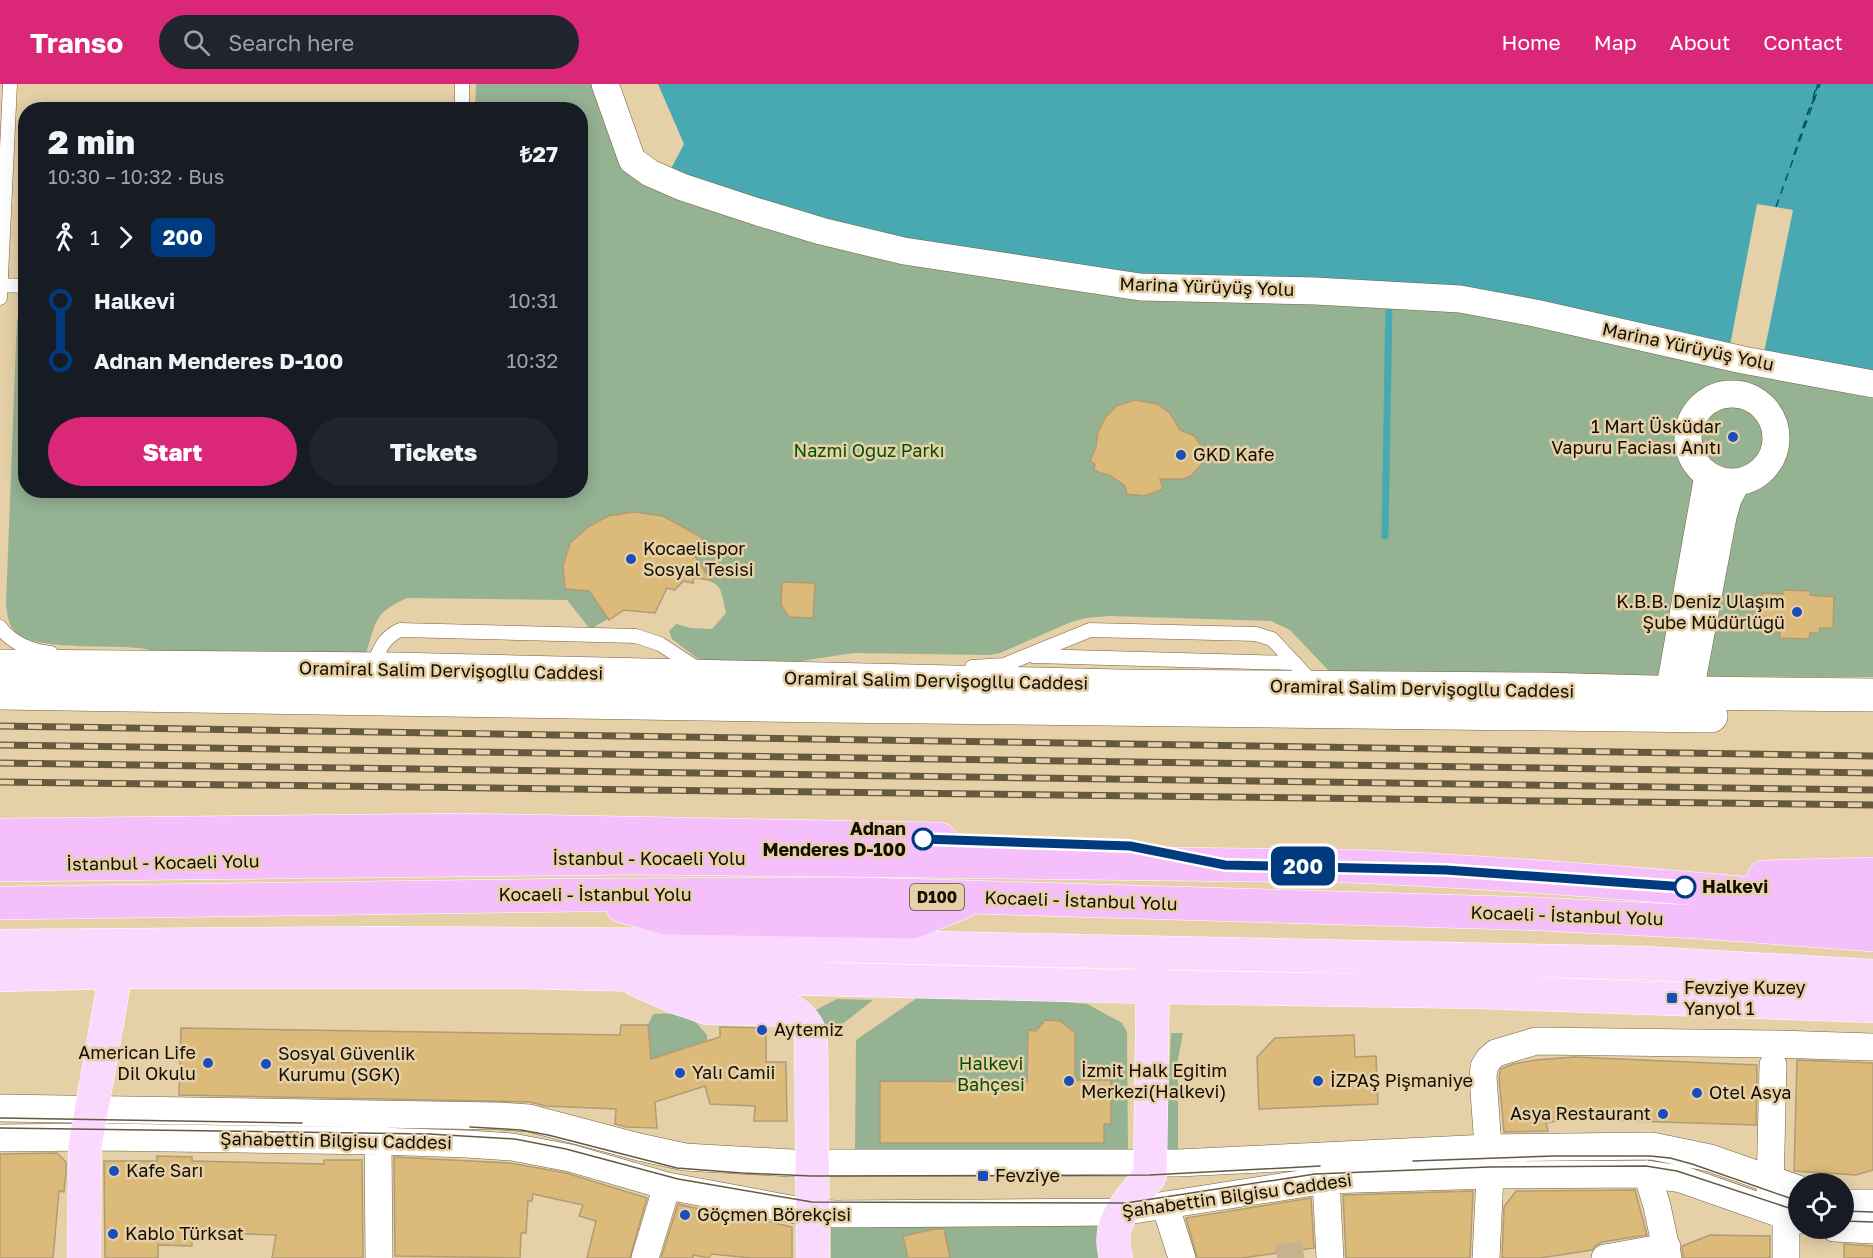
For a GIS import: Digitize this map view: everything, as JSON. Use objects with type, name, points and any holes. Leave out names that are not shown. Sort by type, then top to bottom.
[{"type":"highway","points":[[0,835],[462,830],[877,837],[1130,846],[1225,865]]},
{"type":"highway","name":"İstanbul - Kocaeli Yolu","points":[[0,865],[643,858],[1225,865],[1446,870],[1617,881],[1873,905]]},
{"type":"highway","points":[[1617,881],[1873,874]]},
{"type":"highway","name":"Kocaeli - İstanbul Yolu","points":[[0,903],[580,895],[863,894],[1551,915],[1700,922],[1873,935]]},
{"type":"main road","name":"Oramiral Salim Dervişoğllu Caddesi","points":[[0,666],[372,669],[1109,685],[1540,689],[1873,717]]},
{"type":"main road","name":"Oramiral Salim Dervişoğllu Caddesi","points":[[0,693],[1345,714],[1679,700],[1873,695]]},
{"type":"main road","points":[[1461,958],[1553,937],[1794,954],[1873,967]]},
{"type":"main road","points":[[0,975],[117,959],[379,943],[807,946],[1461,958],[1645,963],[1873,976]]},
{"type":"main road","points":[[0,946],[117,959],[514,972],[1153,987],[1468,991],[1873,1006]]},
{"type":"main road","points":[[1116,1258],[1113,1233],[1121,1212],[1150,1175],[1153,954]]},
{"type":"main road","points":[[84,1258],[83,1198],[88,1123],[117,959]]},
{"type":"main road","points":[[623,974],[675,997],[708,1008],[790,1010],[812,1008],[874,980]]},
{"type":"main road","points":[[790,1010],[801,1017],[811,1035],[813,1258]]},
{"type":"street","name":"Marina Yürüyüş Yolu","points":[[605,84],[632,160],[650,173],[682,187],[758,212],[821,231],[904,251],[1140,287],[1315,291],[1460,299],[1535,313],[1743,360],[1873,384]]},
{"type":"street","points":[[1725,395],[1742,395],[1754,400],[1765,409],[1776,434],[1775,447],[1766,465],[1750,478],[1737,482],[1727,482],[1708,475],[1691,455],[1688,442],[1689,429],[1694,416],[1702,406],[1725,395]]},
{"type":"street","points":[[1679,700],[1708,475]]},
{"type":"street","points":[[1679,700],[1723,517],[1728,499],[1737,482]]},
{"type":"street","points":[[1486,1258],[1490,1175],[1484,1067],[1496,1053],[1536,1041],[1873,1047]]},
{"type":"street","points":[[1773,1065],[1770,1190],[1788,1213]]},
{"type":"street","points":[[0,1108],[88,1123],[455,1114],[529,1118],[685,1157],[811,1163],[1150,1164],[1488,1148],[1652,1146],[1710,1158],[1788,1185]]},
{"type":"street","name":"Şahabettin Bilgisu Caddesi","points":[[0,1138],[88,1123],[537,1150],[667,1186],[812,1213],[1121,1212],[1326,1180],[1490,1175],[1647,1174],[1681,1179],[1788,1217]]},
{"type":"street","points":[[378,1142],[379,1258]]},
{"type":"street","points":[[1605,1258],[1667,1253],[1647,1174]]},
{"type":"street","points":[[1326,1180],[1330,1258]]},
{"type":"street","points":[[645,1258],[667,1186]]},
{"type":"street","points":[[1854,1203],[1873,1203]]},
{"type":"street","points":[[1165,1205],[1182,1258]]},
{"type":"street","points":[[1854,1229],[1873,1230]]},
{"type":"street","points":[[1786,1258],[1789,1239]]},
{"type":"lane","points":[[0,298],[10,84]]},
{"type":"lane","points":[[462,84],[462,102]]},
{"type":"lane","points":[[0,285],[18,286]]},
{"type":"lane","points":[[0,627],[4,633],[19,644],[40,652],[76,655],[129,667]]},
{"type":"lane","points":[[962,666],[1004,665],[1090,630],[1256,634],[1272,639],[1316,687]]},
{"type":"lane","points":[[1027,656],[1295,663]]},
{"type":"lane","points":[[821,679],[868,667],[879,667]]},
{"type":"green space","name":"Nazmi Oğuz Parkı","points":[[476,84],[605,84],[650,173],[1460,299],[1873,384],[1873,677],[1330,672],[1290,630],[1271,621],[1110,616],[1071,622],[1000,653],[989,655],[853,653],[782,664],[703,663],[672,639],[669,631],[676,624],[691,628],[712,629],[726,613],[719,587],[710,581],[694,578],[693,583],[683,582],[675,590],[667,588],[655,613],[624,610],[590,629],[567,600],[407,598],[396,603],[381,615],[374,628],[365,657],[165,655],[140,648],[72,646],[36,642],[14,631],[9,621],[6,604],[17,319],[18,498],[588,498],[588,102],[475,102]]},
{"type":"green space","name":"Halkevi Bahçesi","points":[[917,998],[1045,1000],[1087,1004],[1122,1023],[1127,1032],[1128,1151],[855,1150],[856,1040]]},
{"type":"green space","points":[[837,999],[873,1000],[831,1033],[815,1033],[814,1011]]},
{"type":"green space","points":[[688,1013],[707,1035],[709,1059],[692,1046],[654,1058],[666,1098],[654,1098],[648,1025],[653,1014]]},
{"type":"green space","points":[[1171,1033],[1183,1033],[1178,1059],[1178,1159],[1166,1158]]},
{"type":"green space","points":[[1096,1222],[1106,1258],[831,1258],[831,1225]]},
{"type":"water","points":[[658,84],[1873,84],[1873,384],[1762,363],[1793,210],[1757,204],[1728,356],[1535,313],[1028,271],[665,180],[684,144]]},
{"type":"building","points":[[1135,400],[1157,404],[1170,413],[1180,430],[1195,436],[1203,449],[1201,465],[1191,476],[1183,479],[1160,479],[1163,489],[1144,496],[1127,494],[1125,486],[1109,475],[1094,469],[1095,464],[1090,461],[1096,447],[1098,432],[1105,418],[1116,406]]},
{"type":"building","name":"Kocaelispor Sosyal Tesisi","points":[[634,512],[663,516],[703,538],[692,552],[711,580],[694,578],[693,583],[683,581],[675,590],[667,588],[655,613],[624,610],[609,620],[589,591],[565,589],[563,566],[570,543],[588,527],[608,516]]},
{"type":"building","points":[[782,582],[815,583],[813,618],[789,617],[781,605]]},
{"type":"building","name":"K.B.B. Deniz Ulaşım Şube Müdürlüğü","points":[[1783,590],[1810,591],[1810,595],[1834,597],[1833,628],[1820,628],[1819,633],[1810,633],[1809,639],[1780,638],[1780,632],[1770,632],[1770,627],[1761,627],[1762,593],[1783,594]]},
{"type":"building","name":"İzmit Halk Eğitim Merkezi(Halkevi)","points":[[1045,1020],[1060,1021],[1075,1033],[1075,1080],[1111,1080],[1111,1124],[1104,1124],[1104,1143],[880,1143],[880,1081],[1027,1082],[1028,1030],[1036,1031]]},
{"type":"building","points":[[621,1025],[648,1025],[651,1059],[720,1037],[720,1027],[766,1028],[766,1062],[786,1062],[787,1121],[754,1121],[755,1106],[710,1104],[705,1086],[655,1102],[657,1128],[626,1127],[615,1124],[616,1109],[545,1106],[530,1102],[179,1095],[181,1028],[620,1035]]},
{"type":"building","name":"İZPAŞ Pişmaniye","points":[[1354,1035],[1355,1057],[1376,1056],[1378,1104],[1259,1109],[1257,1057],[1275,1038]]},
{"type":"building","points":[[1574,1057],[1757,1065],[1756,1125],[1600,1120],[1600,1113],[1546,1123],[1548,1131],[1504,1132],[1499,1077],[1501,1069],[1513,1064],[1536,1060]]},
{"type":"building","points":[[1797,1060],[1873,1063],[1873,1170],[1856,1175],[1854,1173],[1794,1171]]},
{"type":"building","points":[[57,1153],[66,1162],[66,1172],[64,1192],[59,1191],[53,1258],[0,1258],[0,1154]]},
{"type":"building","points":[[157,1156],[192,1157],[192,1161],[324,1164],[324,1160],[362,1160],[363,1258],[272,1258],[276,1235],[192,1232],[192,1246],[158,1245],[158,1258],[105,1258],[104,1161],[157,1161]]},
{"type":"building","points":[[394,1157],[510,1163],[566,1173],[647,1198],[630,1258],[587,1258],[596,1221],[579,1216],[583,1205],[533,1194],[532,1201],[528,1201],[526,1233],[521,1233],[520,1258],[395,1256]]},
{"type":"building","points":[[1635,1190],[1647,1235],[1602,1242],[1592,1250],[1540,1258],[1502,1258],[1504,1207],[1516,1191]]},
{"type":"building","points":[[1473,1191],[1470,1258],[1346,1258],[1343,1195]]},
{"type":"building","points":[[1311,1198],[1314,1248],[1242,1258],[1197,1258],[1186,1218]]},
{"type":"building","points":[[678,1204],[792,1227],[792,1258],[752,1258],[711,1254],[709,1258],[693,1255],[693,1258],[661,1258]]},
{"type":"building","points":[[944,1229],[950,1258],[908,1258],[903,1236]]},
{"type":"building","points":[[1710,1235],[1770,1236],[1770,1258],[1683,1258],[1682,1246]]},
{"type":"building","points":[[1844,1244],[1873,1246],[1873,1258],[1844,1258]]},
{"type":"waterway","points":[[1385,536],[1389,301]]},
{"type":"ferry route","points":[[1813,98],[1817,84]]},
{"type":"ferry route","points":[[1812,104],[1818,84]]},
{"type":"ferry route","points":[[1776,207],[1820,84]]},
{"type":"ferry route","points":[[1794,155],[1811,103]]},
{"type":"tunnel","points":[[1277,1258],[1330,1250]]},
{"type":"tram line","points":[[0,1118],[302,1123]]},
{"type":"tram line","points":[[470,1127],[521,1130],[548,1135],[677,1168],[742,1173],[811,1176],[1150,1175],[1320,1166]]},
{"type":"tram line","points":[[0,1128],[429,1134],[515,1139],[566,1149],[678,1179],[812,1202],[1126,1203],[1315,1174],[1489,1167],[1646,1166],[1677,1171],[1788,1208]]},
{"type":"tram line","points":[[1413,1161],[1554,1156],[1650,1156],[1692,1164],[1788,1198]]},
{"type":"tram line","points":[[1854,1211],[1873,1212]]},
{"type":"tram line","points":[[1854,1221],[1873,1222]]},
{"type":"railway","points":[[0,726],[1873,756]]},
{"type":"railway","points":[[0,745],[1873,773]]},
{"type":"railway","points":[[0,763],[1873,790]]},
{"type":"railway","points":[[0,782],[1873,805]]},
{"type":"bus line","name":"200","points":[[923,839],[1130,846],[1225,865],[1446,870],[1685,887]]},
{"type":"place","name":"1 Mart Üsküdar Vapuru Faciası Anıtı","points":[[1733,437]]},
{"type":"place","name":"GKD Kafe","points":[[1181,455]]},
{"type":"place","name":"Kocaelispor Sosyal Tesisi","points":[[631,559]]},
{"type":"place","name":"K.B.B. Deniz Ulaşım Şube Müdürlüğü","points":[[1797,612]]},
{"type":"place","name":"Adnan Menderes D-100","points":[[923,839]]},
{"type":"place","name":"Halkevi","points":[[1685,887]]},
{"type":"place","name":"Fevziye Kuzey Yanyol 1","points":[[1672,998]]},
{"type":"place","name":"Aytemiz","points":[[762,1030]]},
{"type":"place","name":"American Life Dil Okulu","points":[[208,1063]]},
{"type":"place","name":"Sosyal Güvenlik Kurumu (SGK)","points":[[266,1064]]},
{"type":"place","name":"Yalı Camii","points":[[680,1073]]},
{"type":"place","name":"İzmit Halk Eğitim Merkezi(Halkevi)","points":[[1069,1081]]},
{"type":"place","name":"İZPAŞ Pişmaniye","points":[[1318,1081]]},
{"type":"place","name":"Otel Asya","points":[[1697,1093]]},
{"type":"place","name":"Asya Restaurant","points":[[1663,1114]]},
{"type":"place","name":"Kafe Sarı","points":[[114,1171]]},
{"type":"place","name":"Fevziye","points":[[983,1176]]},
{"type":"place","name":"Göçmen Börekçisi","points":[[685,1215]]},
{"type":"place","name":"Kablo Türksat","points":[[113,1234]]}]
